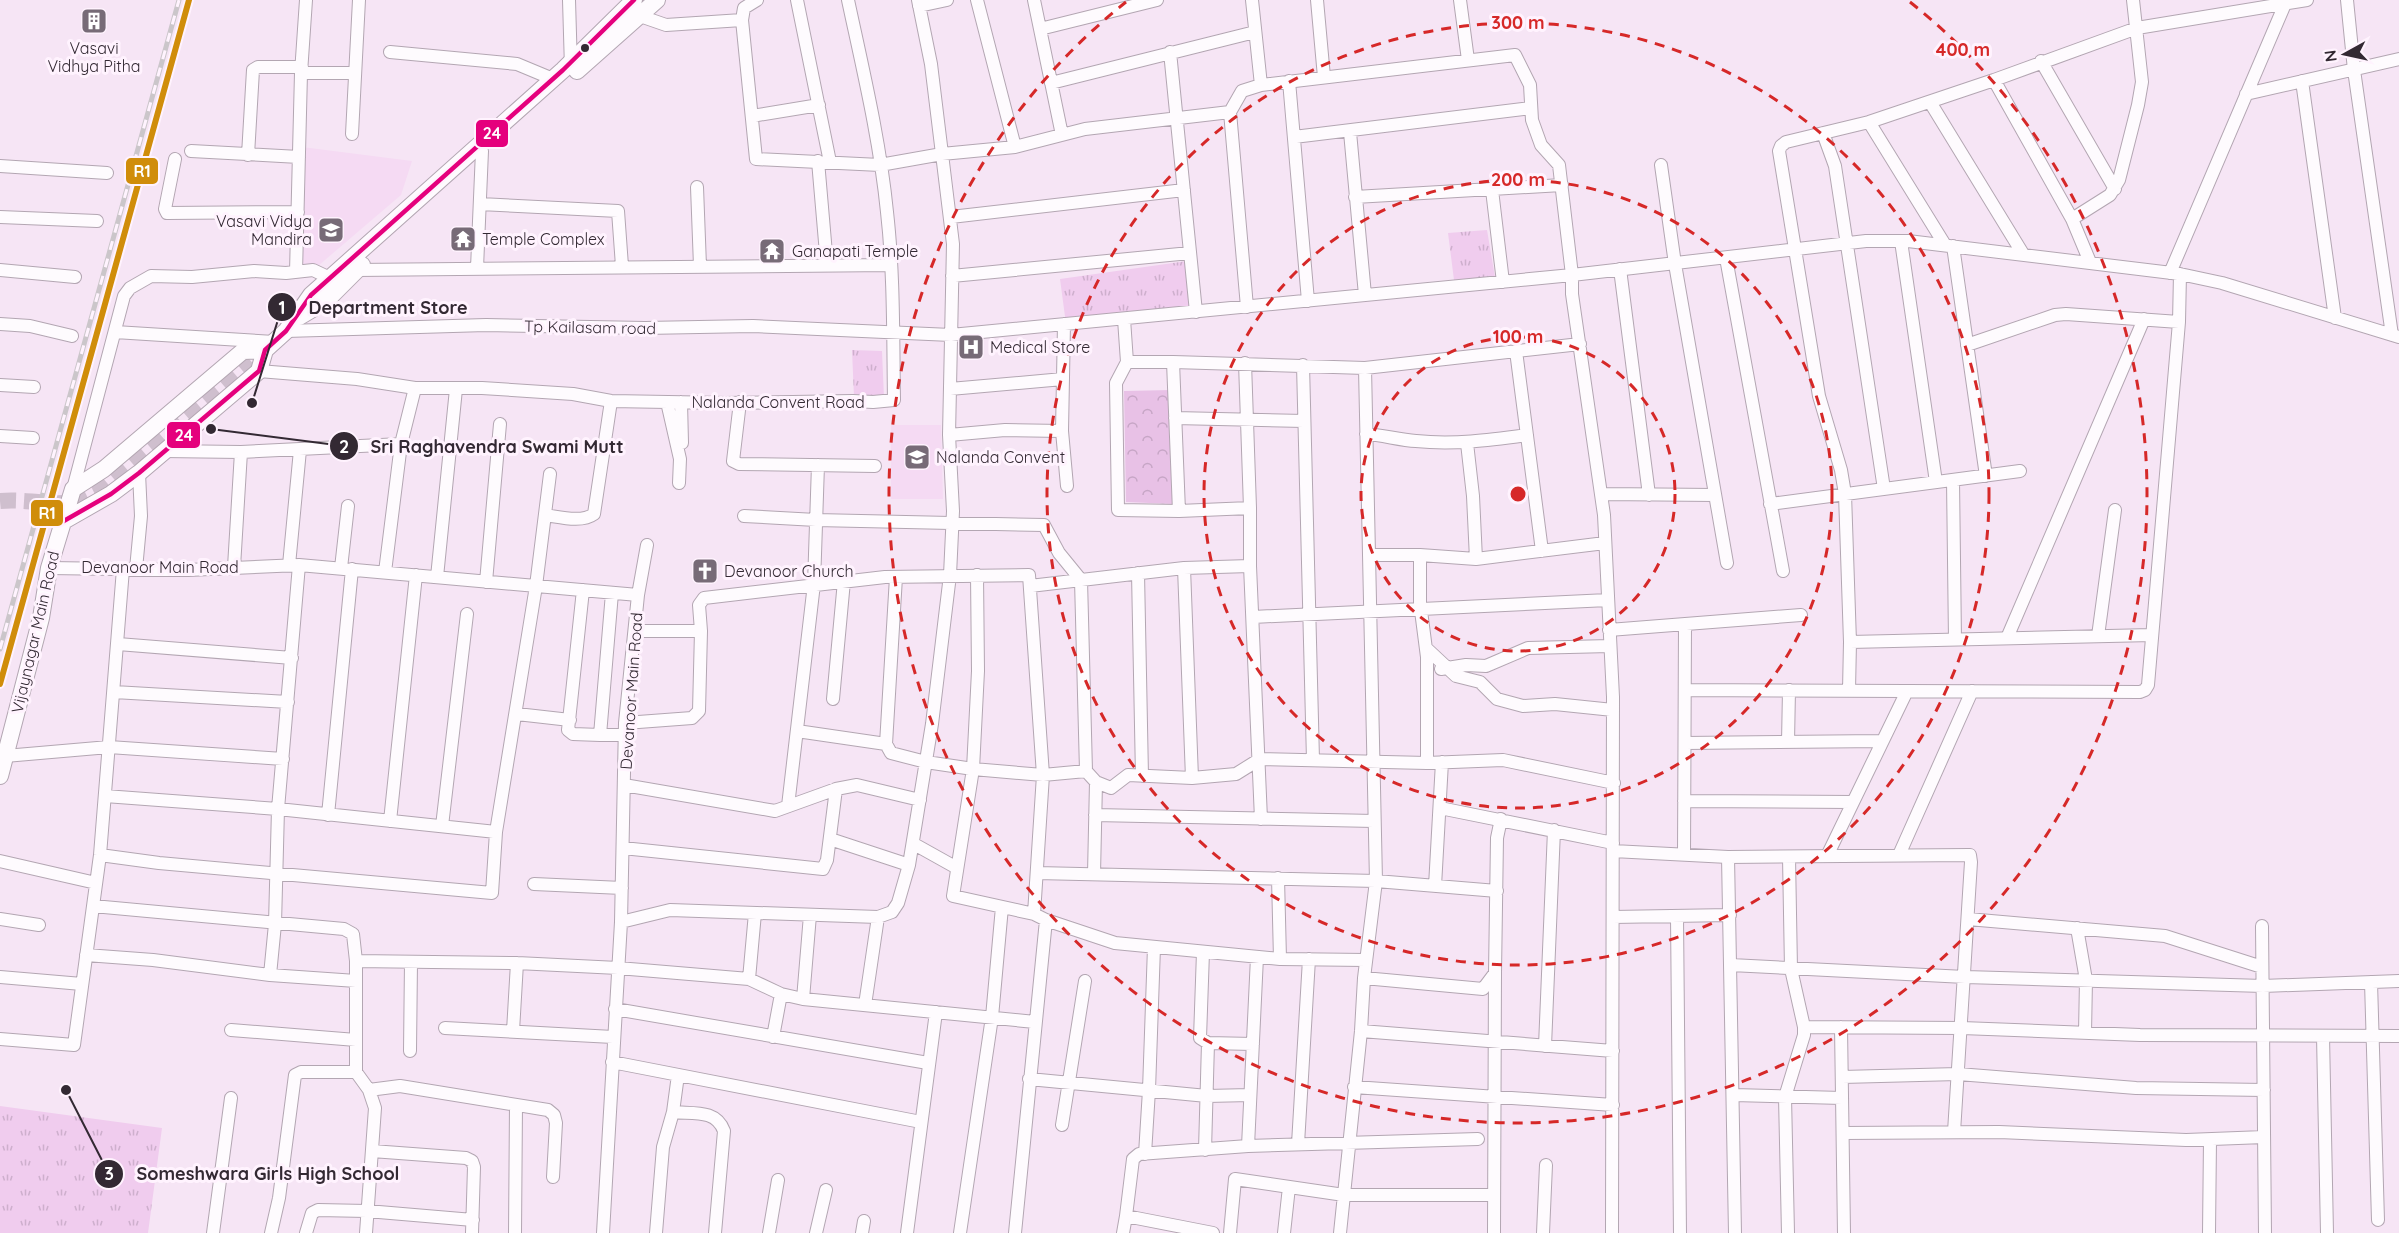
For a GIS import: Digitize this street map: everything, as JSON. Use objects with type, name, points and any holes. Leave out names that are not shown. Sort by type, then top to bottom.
[{"type":"main road","points":[[62,522],[111,494],[139,473],[255,366],[311,295],[330,278],[351,267],[482,151],[637,8],[657,0]]},
{"type":"main road","points":[[74,489],[104,469],[243,351],[280,336],[326,301],[351,267],[553,79],[571,69]]},
{"type":"main road","name":"Vijaynagar Main Road","points":[[0,776],[40,618],[50,568],[62,522],[74,489]]},
{"type":"street","points":[[296,272],[306,0]]},
{"type":"street","points":[[352,134],[359,0]]},
{"type":"street","points":[[569,0],[571,69]]},
{"type":"street","points":[[757,0],[744,8],[742,20],[756,159],[880,165],[942,154],[1015,147],[1085,129],[1230,112]]},
{"type":"street","points":[[797,0],[819,105],[824,161],[827,266]]},
{"type":"street","name":"Nalanda Convent Road","points":[[255,366],[416,388],[482,388],[573,394],[611,401],[873,402],[894,400],[887,212],[872,115],[848,0]]},
{"type":"street","points":[[621,922],[670,910],[878,917],[892,912],[898,903],[914,844],[950,575],[952,525],[949,435],[951,217],[931,64],[918,3],[947,0]]},
{"type":"street","points":[[977,0],[1015,147]]},
{"type":"street","points":[[1034,0],[1062,135]]},
{"type":"street","points":[[1040,29],[1156,0]]},
{"type":"street","points":[[1252,0],[1261,85]]},
{"type":"street","points":[[1317,0],[1324,77]]},
{"type":"street","points":[[1460,0],[1468,60]]},
{"type":"street","points":[[2072,219],[2115,189],[2142,82],[2133,0]]},
{"type":"street","points":[[1849,690],[1850,642],[1845,494],[1822,411],[1794,250],[1780,146],[1786,142],[1869,122],[1930,102],[2137,28],[2250,5],[2285,4],[2307,0]]},
{"type":"street","points":[[2346,0],[2354,70],[2395,336]]},
{"type":"street","points":[[1685,690],[2140,692],[2145,690],[2148,685],[2179,322],[2175,273],[2246,94],[2285,4]]},
{"type":"street","points":[[637,8],[666,25],[742,20]]},
{"type":"street","points":[[1051,83],[1255,32]]},
{"type":"street","points":[[390,52],[517,64],[553,79]]},
{"type":"street","points":[[1170,52],[1196,312]]},
{"type":"street","points":[[1247,307],[1230,112],[1242,91],[1261,85],[1289,81],[1515,55],[1530,85],[1532,120],[1541,145],[1559,165],[1572,275],[1572,294],[1601,495],[1605,543],[1614,783],[1612,1233]]},
{"type":"street","points":[[2246,94],[2399,59]]},
{"type":"street","points":[[2041,61],[2115,189]]},
{"type":"street","points":[[248,155],[253,70],[258,67],[355,73]]},
{"type":"street","points":[[1994,80],[2072,219],[2090,262]]},
{"type":"street","points":[[1289,81],[1308,301]]},
{"type":"street","points":[[2302,81],[2335,318]]},
{"type":"street","points":[[1930,102],[2023,254]]},
{"type":"street","points":[[752,116],[819,105]]},
{"type":"street","points":[[1294,137],[1350,132],[1531,108]]},
{"type":"street","points":[[1869,122],[1949,245],[1967,345],[1986,476]]},
{"type":"street","points":[[1350,132],[1365,295]]},
{"type":"street","points":[[1823,133],[1835,166],[1884,489]]},
{"type":"street","points":[[191,151],[299,157]]},
{"type":"street","points":[[477,268],[482,151]]},
{"type":"street","points":[[175,159],[165,208],[167,213],[298,212]]},
{"type":"street","points":[[1661,165],[1675,264],[1727,563]]},
{"type":"street","points":[[0,166],[107,173]]},
{"type":"street","points":[[1355,197],[1562,185]]},
{"type":"street","points":[[697,187],[700,266]]},
{"type":"street","points":[[951,217],[1184,190]]},
{"type":"street","points":[[1492,190],[1503,282]]},
{"type":"street","points":[[480,204],[618,211],[622,266]]},
{"type":"street","points":[[0,217],[97,221]]},
{"type":"street","points":[[1901,241],[1936,482]]},
{"type":"street","name":"Tp Kailasam road","points":[[115,332],[280,336],[486,325],[645,328],[753,326],[951,335],[1572,275],[1847,243],[1901,241],[2175,273],[2222,283],[2395,336]]},
{"type":"street","points":[[952,276],[1190,253]]},
{"type":"street","points":[[1726,258],[1783,571]]},
{"type":"street","points":[[351,267],[890,265]]},
{"type":"street","points":[[1620,269],[1649,495]]},
{"type":"street","points":[[0,270],[75,277]]},
{"type":"street","points":[[74,489],[125,293],[130,288],[151,276],[192,277],[254,271],[313,270],[330,278]]},
{"type":"street","points":[[1967,345],[2055,315],[2179,322]]},
{"type":"street","points":[[1124,318],[1127,362],[1116,382],[1118,510],[1179,511],[1250,508]]},
{"type":"street","points":[[2007,638],[2144,319]]},
{"type":"street","points":[[0,324],[30,326],[72,336]]},
{"type":"street","points":[[1064,324],[1062,431],[1067,486]]},
{"type":"street","points":[[1127,362],[1245,363],[1365,368],[1580,344]]},
{"type":"street","points":[[1516,351],[1542,551]]},
{"type":"street","points":[[1173,362],[1179,511]]},
{"type":"street","points":[[1245,363],[1250,566],[1261,819]]},
{"type":"street","points":[[1303,365],[1313,760]]},
{"type":"street","points":[[1341,1233],[1364,978],[1376,881],[1365,368]]},
{"type":"street","points":[[950,389],[1063,380]]},
{"type":"street","points":[[0,385],[34,387]]},
{"type":"street","points":[[385,572],[401,444],[416,388]]},
{"type":"street","points":[[437,577],[456,389]]},
{"type":"street","points":[[545,515],[581,518],[594,514],[611,401]]},
{"type":"street","points":[[668,402],[680,459],[680,483]]},
{"type":"street","points":[[681,402],[683,455]]},
{"type":"street","points":[[740,402],[734,461],[739,464],[876,466]]},
{"type":"street","points":[[1175,418],[1304,421]]},
{"type":"street","points":[[486,582],[500,424]]},
{"type":"street","points":[[949,435],[1005,430],[1062,431]]},
{"type":"street","points":[[1366,434],[1415,441],[1467,443],[1527,435]]},
{"type":"street","points":[[0,436],[33,438]]},
{"type":"street","points":[[1467,443],[1473,496],[1476,559]]},
{"type":"street","points":[[163,451],[241,452],[401,444]]},
{"type":"street","points":[[270,975],[278,873],[278,809],[292,658],[300,450]]},
{"type":"street","points":[[234,567],[241,452]]},
{"type":"street","points":[[788,806],[814,584],[818,465]]},
{"type":"street","points":[[1770,504],[2020,471]]},
{"type":"street","points":[[0,1039],[74,1045],[100,855],[118,644],[141,516],[139,473]]},
{"type":"street","points":[[100,855],[492,893],[496,832],[517,714],[550,474]]},
{"type":"street","points":[[1953,480],[1955,639]]},
{"type":"street","points":[[1601,495],[1715,495]]},
{"type":"street","points":[[328,815],[346,569],[348,506]]},
{"type":"street","points":[[2098,636],[2115,510]]},
{"type":"street","points":[[744,516],[952,525],[1044,525],[1059,553],[1081,580],[1086,771],[1096,782],[1111,788],[1128,775],[1192,778],[1236,774],[1260,759],[1427,763],[1503,760],[1614,783]]},
{"type":"street","points":[[1369,555],[1420,555],[1476,559],[1605,543]]},
{"type":"street","points":[[638,595],[647,545]]},
{"type":"street","points":[[1420,555],[1421,608],[1427,673],[1427,763]]},
{"type":"street","name":"Devanoor Main Road","points":[[50,568],[188,570],[294,565],[638,595],[625,729],[621,922],[603,1233]]},
{"type":"street","points":[[1030,586],[1184,568],[1250,566]]},
{"type":"street","points":[[1184,568],[1192,778]]},
{"type":"street","points":[[1138,573],[1142,776]]},
{"type":"street","points":[[390,821],[416,575]]},
{"type":"street","points":[[977,575],[978,672],[973,769],[953,896],[1034,914],[1105,941],[1280,959],[1366,960]]},
{"type":"street","points":[[583,590],[569,733],[600,735],[692,718],[699,711],[701,631],[699,605],[704,598],[814,584],[896,577],[1029,575],[1043,775],[1034,914]]},
{"type":"street","points":[[896,577],[886,744],[891,753],[926,762],[973,769],[1043,775],[1086,771]]},
{"type":"street","points":[[833,699],[844,581]]},
{"type":"street","points":[[600,735],[612,592]]},
{"type":"street","points":[[1253,617],[1608,600]]},
{"type":"street","points":[[442,826],[467,614]]},
{"type":"street","points":[[1609,630],[1801,615]]},
{"type":"street","points":[[1684,855],[1685,624]]},
{"type":"street","points":[[635,631],[701,631]]},
{"type":"street","points":[[1850,642],[2152,635]]},
{"type":"street","points":[[118,644],[292,658]]},
{"type":"street","points":[[1427,673],[1446,667],[1486,666],[1528,648],[1610,646]]},
{"type":"street","points":[[1426,648],[1456,676],[1480,682],[1497,699],[1523,706],[1555,704],[1613,710]]},
{"type":"street","points":[[1480,682],[1486,666]]},
{"type":"street","points":[[1788,742],[1789,690]]},
{"type":"street","points":[[1827,856],[1907,691]]},
{"type":"street","points":[[1899,855],[1972,691]]},
{"type":"street","points":[[114,692],[288,702]]},
{"type":"street","points":[[517,714],[570,720]]},
{"type":"street","points":[[797,730],[886,744]]},
{"type":"street","points":[[1684,743],[1882,741]]},
{"type":"street","points":[[5,756],[109,747],[283,759]]},
{"type":"street","points":[[1435,886],[1442,762]]},
{"type":"street","points":[[1094,874],[1096,782]]},
{"type":"street","points":[[624,785],[774,811],[851,785],[920,800]]},
{"type":"street","points":[[623,848],[823,869],[827,860],[836,789]]},
{"type":"street","points":[[105,796],[278,809],[496,832]]},
{"type":"street","points":[[1684,801],[1853,802]]},
{"type":"street","points":[[1440,808],[1554,830],[1613,847],[1684,855],[1728,857],[1970,855],[1965,977],[1954,1131]]},
{"type":"street","points":[[1095,815],[1374,821]]},
{"type":"street","points":[[1494,1233],[1497,838],[1501,819]]},
{"type":"street","points":[[1545,1046],[1554,830]]},
{"type":"street","points":[[830,839],[909,865]]},
{"type":"street","points":[[914,844],[957,868]]},
{"type":"street","points":[[1728,857],[1735,1233]]},
{"type":"street","points":[[1788,1233],[1785,1097],[1804,1027],[1791,969],[1789,857]]},
{"type":"street","points":[[0,861],[96,883]]},
{"type":"street","points":[[1037,873],[1376,881],[1497,891]]},
{"type":"street","points":[[1278,879],[1280,959]]},
{"type":"street","points":[[534,884],[622,888]]},
{"type":"street","points":[[93,906],[345,929],[353,934],[356,961],[356,1072],[369,1090],[375,1108],[366,1233]]},
{"type":"street","points":[[960,1233],[992,1017],[1002,907]]},
{"type":"street","points":[[749,979],[755,913]]},
{"type":"street","points":[[803,999],[810,915]]},
{"type":"street","points":[[1613,917],[1730,915]]},
{"type":"street","points":[[1677,916],[1680,1233]]},
{"type":"street","points":[[865,1005],[878,917]]},
{"type":"street","points":[[0,919],[39,925]]},
{"type":"street","points":[[1968,919],[2165,936],[2262,967]]},
{"type":"street","points":[[1015,1233],[1046,920]]},
{"type":"street","points":[[2262,926],[2265,1233]]},
{"type":"street","points":[[2077,928],[2086,980],[2085,1033]]},
{"type":"street","points":[[1145,1154],[1154,947]]},
{"type":"street","points":[[1203,952],[1200,1038],[1208,1043],[1253,1044]]},
{"type":"street","points":[[86,955],[153,960],[270,975],[356,981]]},
{"type":"street","points":[[1248,1146],[1257,957]]},
{"type":"street","points":[[1298,1144],[1309,959]]},
{"type":"street","points":[[356,961],[517,963],[618,968],[749,979],[781,994],[803,999],[1035,1022]]},
{"type":"street","points":[[410,1051],[411,962]]},
{"type":"street","points":[[513,1031],[517,963]]},
{"type":"street","points":[[1731,965],[1965,977],[2263,986],[2399,981]]},
{"type":"street","points":[[1364,978],[1483,989],[1495,973]]},
{"type":"street","points":[[0,977],[82,984]]},
{"type":"street","points":[[1062,1125],[1085,981]]},
{"type":"street","points":[[2371,982],[2378,1220]]},
{"type":"street","points":[[773,1037],[781,994]]},
{"type":"street","points":[[615,1009],[928,1063]]},
{"type":"street","points":[[907,1233],[936,1012]]},
{"type":"street","points":[[1804,1027],[1962,1028],[2263,1036],[2399,1036]]},
{"type":"street","points":[[1841,1027],[1844,1233]]},
{"type":"street","points":[[445,1028],[613,1038]]},
{"type":"street","points":[[231,1030],[356,1040]]},
{"type":"street","points":[[1361,1031],[1613,1051]]},
{"type":"street","points":[[2323,1036],[2327,1233]]},
{"type":"street","points":[[1205,1150],[1208,1043]]},
{"type":"street","points":[[612,1062],[921,1122]]},
{"type":"street","points":[[270,1233],[279,1198],[295,1075],[301,1072],[356,1072]]},
{"type":"street","points":[[1842,1077],[1958,1074],[2136,1088],[2264,1090]]},
{"type":"street","points":[[656,1233],[663,1147],[673,1112],[678,1075]]},
{"type":"street","points":[[1029,1079],[1207,1096],[1250,1095]]},
{"type":"street","points":[[369,1090],[404,1087],[548,1110],[554,1115],[556,1123],[553,1177]]},
{"type":"street","points":[[1354,1087],[1613,1105]]},
{"type":"street","points":[[1734,1095],[1842,1098]]},
{"type":"street","points":[[213,1233],[231,1098]]},
{"type":"street","points":[[514,1233],[516,1105]]},
{"type":"street","points":[[673,1112],[714,1115],[721,1122],[724,1131],[715,1233]]},
{"type":"street","points":[[1843,1133],[1954,1131],[2211,1140],[2264,1137]]},
{"type":"street","points":[[1123,1233],[1135,1156],[1248,1146],[1478,1139]]},
{"type":"street","points":[[2210,1233],[2211,1140]]},
{"type":"street","points":[[372,1150],[466,1158],[472,1161],[474,1167],[472,1233]]},
{"type":"street","points":[[1543,1233],[1546,1165]]},
{"type":"street","points":[[1230,1233],[1235,1179],[1344,1195],[1494,1195]]},
{"type":"street","points":[[769,1233],[778,1180]]},
{"type":"street","points":[[1284,1233],[1289,1187]]},
{"type":"street","points":[[816,1233],[826,1190]]},
{"type":"street","points":[[306,1233],[312,1213],[318,1210],[367,1211],[473,1220]]},
{"type":"street","points":[[1126,1216],[1213,1233]]},
{"type":"shaded area","name":"Vasavi Vidya Mandira","points":[[302,147],[412,161],[401,195],[318,266],[301,264]]},
{"type":"shaded area","name":"Nalanda Convent","points":[[891,425],[941,425],[943,499],[891,499]]},
{"type":"green space","points":[[1487,230],[1495,277],[1454,280],[1448,233]]},
{"type":"green space","points":[[1187,261],[1194,307],[1066,324],[1060,279]]},
{"type":"green space","points":[[852,350],[882,351],[884,398],[854,397]]},
{"type":"green space","points":[[1171,390],[1173,504],[1126,502],[1124,391]]},
{"type":"green space","points":[[0,1106],[162,1128],[148,1233],[0,1233]]},
{"type":"tunnel","points":[[0,501],[64,503],[96,491],[250,360]]},
{"type":"railway","points":[[0,649],[179,0]]},
{"type":"transit line","name":"R1","points":[[0,684],[189,0]]},
{"type":"transit line","name":"24","points":[[62,522],[111,494],[139,473],[259,371],[265,350],[286,331],[311,295],[563,70],[634,0]]},
{"type":"place","name":"Vasavi Vidhya Pitha","points":[[94,21]]},
{"type":"place","name":"Vasavi Vidya Mandira","points":[[331,230]]},
{"type":"place","name":"Temple Complex","points":[[463,239]]},
{"type":"place","name":"Ganapati Temple","points":[[772,251]]},
{"type":"place","name":"Medical Store","points":[[971,347]]},
{"type":"place","name":"Department Store","points":[[252,403]]},
{"type":"place","name":"Sri Raghavendra Swami Mutt","points":[[211,429]]},
{"type":"place","name":"Nalanda Convent","points":[[917,457]]},
{"type":"place","name":"Devanoor Church","points":[[705,571]]},
{"type":"place","name":"Someshwara Girls High School","points":[[66,1090]]}]
